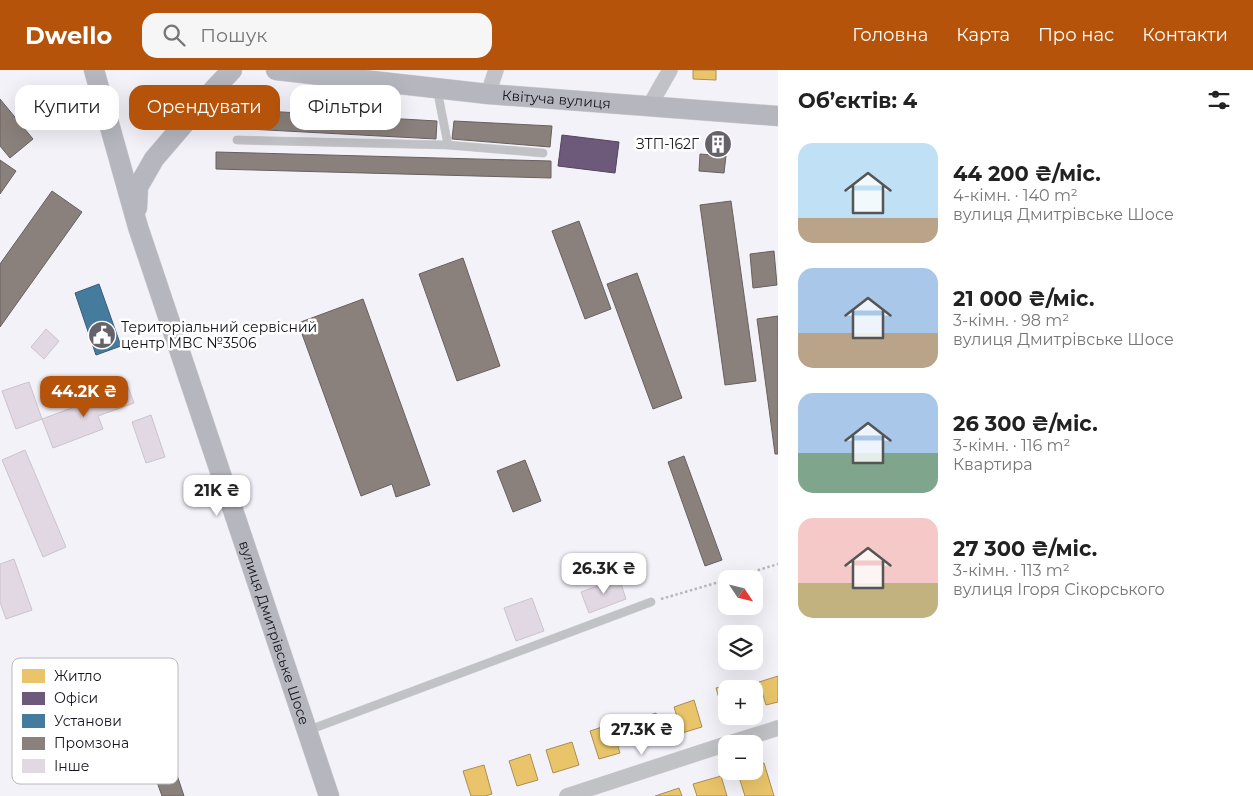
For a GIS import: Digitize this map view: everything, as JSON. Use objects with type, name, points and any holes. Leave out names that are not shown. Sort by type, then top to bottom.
[{"type":"main road","name":"вулиця Дмитрівське Шосе","points":[[94,70],[138,227],[329,796]]},
{"type":"main road","points":[[138,227],[138,187],[146,172],[154,159],[232,70]]},
{"type":"main road","name":"Квітуча вулиця","points":[[276,70],[488,94],[778,116]]},
{"type":"street","points":[[488,94],[496,70]]},
{"type":"street","points":[[650,105],[670,70]]},
{"type":"street","points":[[756,735],[778,728]]},
{"type":"street","points":[[567,796],[718,747]]},
{"type":"lane","points":[[437,89],[448,145]]},
{"type":"lane","points":[[237,140],[448,145],[544,153]]},
{"type":"lane","points":[[307,731],[651,602]]},
{"type":"path","points":[[758,570],[778,564]]},
{"type":"path","points":[[651,602],[718,582]]},
{"type":"building: Житло","points":[[693,70],[716,70],[716,80],[693,79]]},
{"type":"building: Житло","points":[[778,676],[778,702],[766,705],[763,695],[763,681]]},
{"type":"building: Житло","points":[[694,700],[702,727],[682,733],[674,707]]},
{"type":"building: Житло","points":[[656,713],[664,738],[639,745],[632,721]]},
{"type":"building: Житло","points":[[611,724],[620,753],[599,759],[590,731]]},
{"type":"building: Житло","points":[[572,742],[579,765],[553,773],[546,750]]},
{"type":"building: Житло","points":[[530,754],[538,780],[517,786],[509,761]]},
{"type":"building: Житло","points":[[763,763],[774,796],[745,796],[740,780],[763,780]]},
{"type":"building: Житло","points":[[484,765],[492,794],[471,796],[463,771]]},
{"type":"building: Житло","points":[[718,777],[718,780],[722,780],[727,796],[697,796],[693,784]]},
{"type":"building: Житло","points":[[679,788],[682,796],[655,796]]},
{"type":"building: Офіси","points":[[562,135],[619,142],[615,173],[558,166]]},
{"type":"building: Установи","points":[[99,284],[121,346],[96,355],[75,293]]},
{"type":"building: Промзона","points":[[0,99],[15,117],[15,130],[26,130],[33,139],[10,158],[0,146]]},
{"type":"building: Промзона","points":[[280,112],[290,112],[290,130],[401,130],[401,119],[437,121],[436,139],[267,130],[280,130]]},
{"type":"building: Промзона","points":[[454,121],[552,126],[550,147],[452,139]]},
{"type":"building: Промзона","name":"ЗТП-162Г","points":[[711,139],[725,140],[724,150],[711,149]]},
{"type":"building: Промзона","points":[[216,152],[551,161],[551,178],[216,169]]},
{"type":"building: Промзона","points":[[700,154],[726,156],[724,173],[699,171]]},
{"type":"building: Промзона","points":[[0,160],[16,171],[0,194]]},
{"type":"building: Промзона","points":[[52,191],[82,212],[0,327],[0,264]]},
{"type":"building: Промзона","points":[[731,201],[756,381],[725,385],[700,205]]},
{"type":"building: Промзона","points":[[579,221],[611,309],[585,319],[552,231]]},
{"type":"building: Промзона","points":[[774,251],[777,285],[753,288],[750,254]]},
{"type":"building: Промзона","points":[[463,258],[500,366],[457,381],[419,274]]},
{"type":"building: Промзона","points":[[637,273],[682,398],[653,409],[607,284]]},
{"type":"building: Промзона","points":[[363,299],[430,485],[396,497],[392,484],[361,496],[298,323]]},
{"type":"building: Промзона","points":[[778,316],[778,454],[775,454],[757,319]]},
{"type":"building: Промзона","points":[[684,456],[722,560],[705,566],[668,462]]},
{"type":"building: Промзона","points":[[525,460],[541,501],[513,512],[497,471]]},
{"type":"building: Промзона","points":[[178,778],[184,796],[162,796],[158,784],[178,784]]},
{"type":"building: Інше","points":[[46,329],[59,341],[44,359],[31,347]]},
{"type":"building: Інше","points":[[29,382],[42,419],[16,429],[2,391]]},
{"type":"building: Інше","points":[[128,387],[134,403],[98,416],[103,429],[53,448],[42,419]]},
{"type":"building: Інше","points":[[151,415],[165,457],[146,463],[132,422]]},
{"type":"building: Інше","points":[[25,450],[66,547],[43,557],[2,460]]},
{"type":"building: Інше","points":[[14,559],[32,610],[6,619],[0,602],[0,564]]},
{"type":"building: Інше","points":[[619,578],[626,599],[589,613],[581,592]]},
{"type":"building: Інше","points":[[532,598],[544,631],[516,641],[504,608]]},
{"type":"place","name":"ЗТП-162Г","points":[[718,144]]},
{"type":"place","name":"Територіальний сервісний центр МВС №3506","points":[[102,335]]}]
